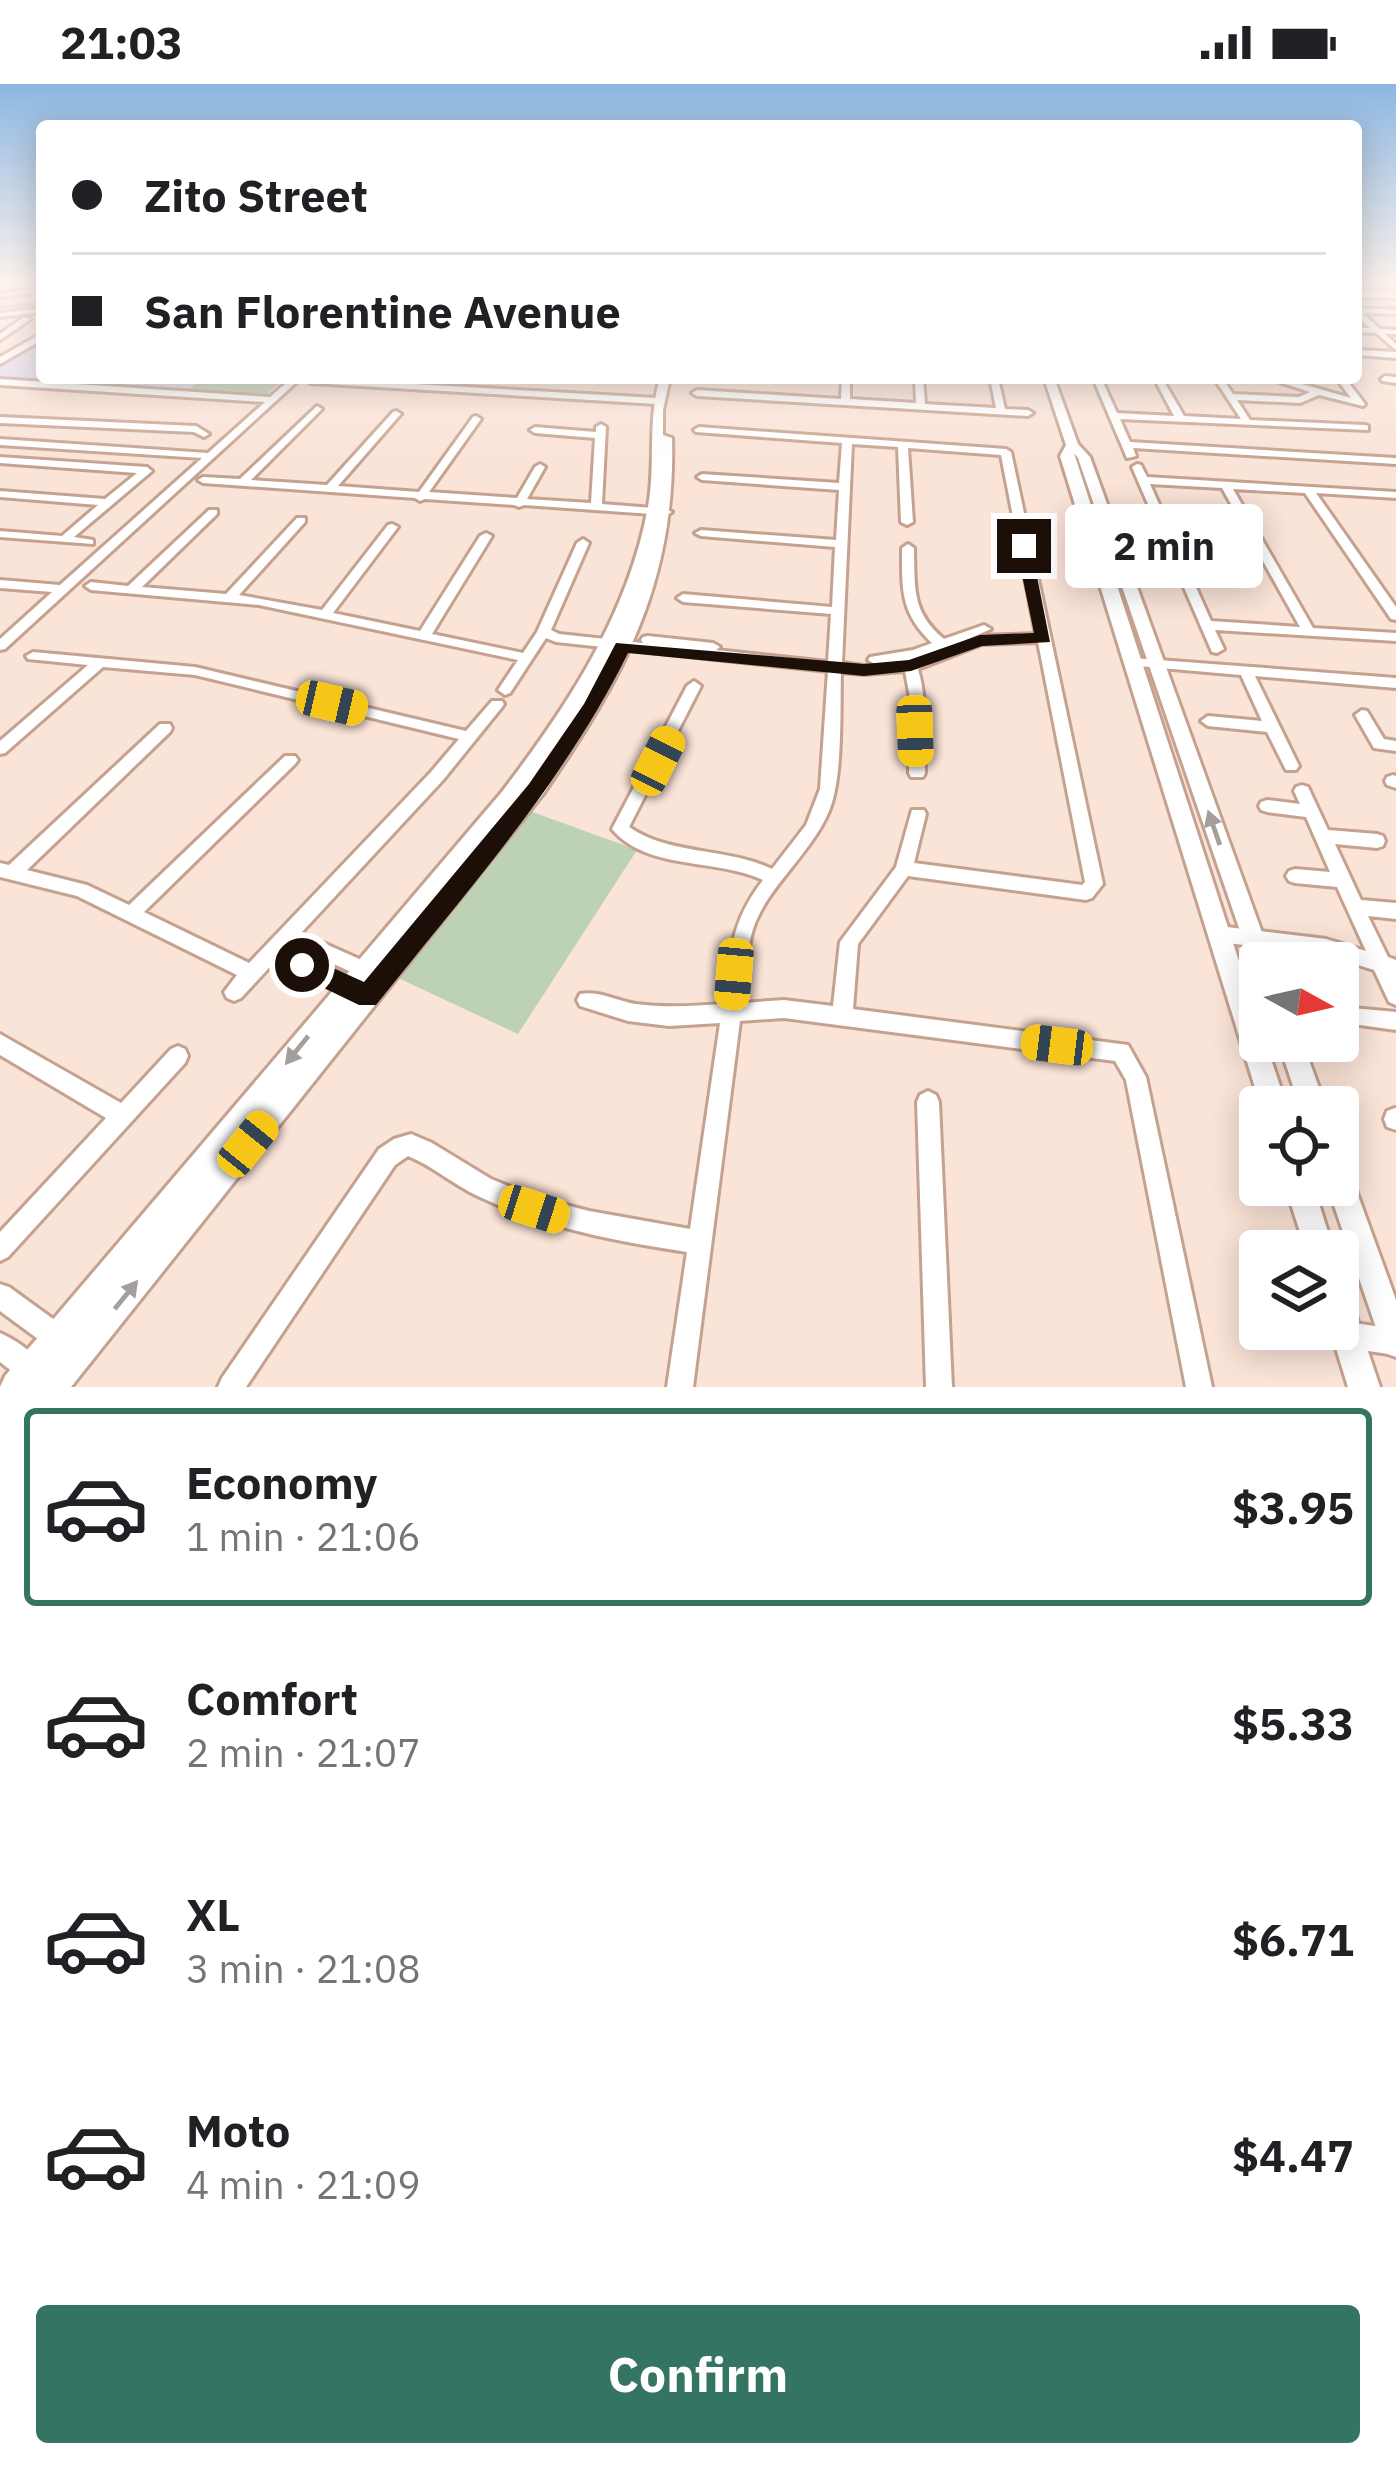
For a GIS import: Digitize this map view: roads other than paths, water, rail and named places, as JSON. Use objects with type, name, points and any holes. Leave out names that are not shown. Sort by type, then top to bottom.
[{"type":"main road","points":[[660,514],[657,401],[663,384]]},
{"type":"main road","points":[[38,1382],[366,983],[528,772],[617,642],[660,514],[666,411],[674,384]]},
{"type":"main road","points":[[1050,384],[1072,446],[1084,457],[1254,942]]},
{"type":"main road","points":[[1072,446],[1066,456],[1267,1086]]},
{"type":"main road","points":[[1348,1206],[1396,1342]]},
{"type":"main road","points":[[1352,1350],[1364,1387]]},
{"type":"street","points":[[0,361],[27,346]]},
{"type":"street","points":[[1362,353],[1396,351]]},
{"type":"street","points":[[0,382],[273,400]]},
{"type":"street","points":[[0,646],[273,400],[297,384]]},
{"type":"street","points":[[425,384],[657,401]]},
{"type":"street","points":[[475,391],[480,384]]},
{"type":"street","points":[[544,394],[550,384]]},
{"type":"street","points":[[612,398],[619,384]]},
{"type":"street","points":[[845,402],[846,384]]},
{"type":"street","points":[[919,384],[921,406]]},
{"type":"street","points":[[995,384],[1001,411]]},
{"type":"street","points":[[1100,384],[1217,649]]},
{"type":"street","points":[[1161,384],[1180,420]]},
{"type":"street","points":[[1221,384],[1248,423]]},
{"type":"street","points":[[1288,384],[1355,405],[1361,402],[1345,384]]},
{"type":"street","points":[[698,393],[1028,413]]},
{"type":"street","points":[[1230,397],[1300,400],[1316,393]]},
{"type":"street","points":[[242,483],[317,409]]},
{"type":"street","points":[[329,490],[396,414]]},
{"type":"street","points":[[1114,416],[1365,428]]},
{"type":"street","points":[[420,498],[476,419]]},
{"type":"street","points":[[0,420],[196,429],[204,434]]},
{"type":"street","points":[[61,464],[115,424]]},
{"type":"street","points":[[536,430],[601,431],[596,508]]},
{"type":"street","points":[[699,430],[1003,451],[1094,875],[1091,890],[904,869]]},
{"type":"street","points":[[680,1387],[742,930],[757,900],[805,846],[825,803],[847,440]]},
{"type":"street","points":[[0,442],[156,455],[213,454]]},
{"type":"street","points":[[903,443],[907,522]]},
{"type":"street","points":[[64,540],[146,471],[156,455]]},
{"type":"street","points":[[0,460],[146,471]]},
{"type":"street","points":[[1134,462],[1396,461]]},
{"type":"street","points":[[1134,462],[1226,485],[1395,496]]},
{"type":"street","points":[[519,504],[540,467]]},
{"type":"street","points":[[702,477],[844,487]]},
{"type":"street","points":[[203,480],[660,514]]},
{"type":"street","points":[[1226,485],[1309,632]]},
{"type":"street","points":[[1309,490],[1396,616]]},
{"type":"street","points":[[0,494],[108,503]]},
{"type":"street","points":[[132,590],[213,512]]},
{"type":"street","points":[[230,598],[302,520]]},
{"type":"street","points":[[325,615],[392,527]]},
{"type":"street","points":[[701,533],[841,544]]},
{"type":"street","points":[[0,534],[89,542]]},
{"type":"street","points":[[424,636],[486,536]]},
{"type":"street","points":[[234,992],[471,737],[544,632],[583,543]]},
{"type":"street","points":[[908,548],[911,612],[919,626],[946,648]]},
{"type":"street","points":[[2,586],[62,590]]},
{"type":"street","points":[[91,586],[230,598],[527,658]]},
{"type":"street","points":[[683,598],[837,611]]},
{"type":"street","points":[[1206,625],[1396,638]]},
{"type":"street","points":[[544,632],[556,638],[835,663],[908,661],[946,648],[1043,634]]},
{"type":"street","points":[[33,656],[210,674],[471,737]]},
{"type":"street","points":[[908,661],[917,773]]},
{"type":"street","points":[[0,749],[100,662]]},
{"type":"street","points":[[1132,662],[1396,683]]},
{"type":"street","points":[[1246,671],[1291,766]]},
{"type":"street","points":[[694,686],[620,829],[667,850],[753,866],[775,878]]},
{"type":"street","points":[[1362,715],[1387,745]]},
{"type":"street","points":[[1208,721],[1273,728]]},
{"type":"street","points":[[7,871],[165,728]]},
{"type":"street","points":[[131,914],[290,760]]},
{"type":"street","points":[[1302,791],[1355,907],[1388,964],[1396,996]]},
{"type":"street","points":[[1267,806],[1311,811]]},
{"type":"street","points":[[842,1016],[849,941],[904,869],[918,814]]},
{"type":"street","points":[[1323,836],[1377,841]]},
{"type":"street","points":[[7,871],[81,890],[251,973]]},
{"type":"street","points":[[1295,876],[1343,880]]},
{"type":"street","points":[[1355,907],[1396,911]]},
{"type":"street","points":[[1219,934],[1326,947],[1388,964]]},
{"type":"street","points":[[281,943],[287,958],[366,983]]},
{"type":"street","points":[[587,1000],[648,1016],[784,1009],[1115,1050],[1126,1057],[1136,1077],[1199,1387]]},
{"type":"street","points":[[1359,1018],[1396,1022]]},
{"type":"street","points":[[0,1044],[123,1116]]},
{"type":"street","points":[[0,1249],[178,1056]]},
{"type":"street","points":[[928,1102],[939,1387]]},
{"type":"street","points":[[231,1387],[387,1157],[401,1148],[416,1147],[473,1182],[559,1217],[699,1242]]},
{"type":"street","points":[[0,1296],[68,1346]]},
{"type":"street","points":[[1359,1327],[1396,1342]]},
{"type":"street","points":[[0,1346],[38,1382]]}]
